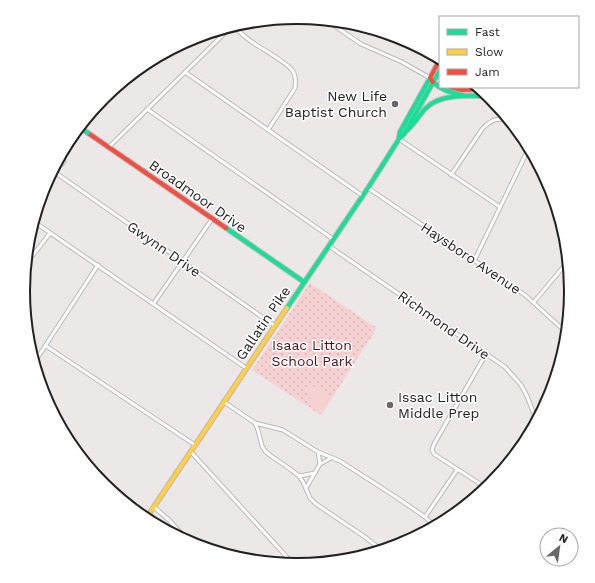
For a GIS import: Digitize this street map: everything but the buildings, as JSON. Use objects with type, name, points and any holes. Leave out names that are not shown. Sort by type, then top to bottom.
[{"type":"main road","name":"Gallatin Pike","points":[[150,514],[405,132],[432,80],[438,64]]},
{"type":"main road","name":"Gallatin Pike","points":[[399,139],[400,132],[439,71]]},
{"type":"main road","points":[[432,80],[439,82]]},
{"type":"main road","points":[[432,80],[439,87]]},
{"type":"main road","points":[[441,88],[452,93],[467,96]]},
{"type":"main road","points":[[454,88],[462,90],[469,88]]},
{"type":"main road","points":[[405,132],[411,128],[430,104],[437,100],[467,96],[480,96]]},
{"type":"main road","name":"Broadmoor Drive","points":[[84,130],[304,282]]},
{"type":"street","points":[[336,27],[361,44],[402,62],[432,80]]},
{"type":"street","points":[[238,31],[254,44],[291,69],[295,76],[296,88],[268,130]]},
{"type":"street","points":[[108,147],[225,34]]},
{"type":"street","points":[[185,72],[363,196]]},
{"type":"street","points":[[147,109],[333,239]]},
{"type":"street","points":[[451,175],[483,128],[494,120],[503,120]]},
{"type":"street","points":[[399,139],[500,207]]},
{"type":"street","points":[[475,259],[527,154]]},
{"type":"street","name":"Gwynn Drive","points":[[57,175],[275,326]]},
{"type":"street","name":"Haysboro Avenue","points":[[368,188],[475,259],[525,295],[563,329]]},
{"type":"street","points":[[154,303],[212,219]]},
{"type":"street","points":[[38,225],[154,303],[246,368]]},
{"type":"street","points":[[32,256],[50,233]]},
{"type":"street","name":"Richmond Drive","points":[[329,246],[505,367],[521,385],[535,414]]},
{"type":"street","points":[[38,357],[98,265]]},
{"type":"street","points":[[534,302],[564,267]]},
{"type":"street","points":[[46,346],[195,445]]},
{"type":"street","points":[[482,485],[434,454],[432,450],[486,354]]},
{"type":"street","points":[[224,402],[255,423],[283,430],[318,452],[349,466],[431,523]]},
{"type":"street","points":[[255,423],[265,452],[299,476],[304,482],[310,498],[316,504],[377,547]]},
{"type":"street","points":[[191,452],[289,559]]},
{"type":"street","points":[[318,452],[320,464]]},
{"type":"street","points":[[306,488],[320,464],[331,457]]},
{"type":"street","points":[[424,517],[457,470]]},
{"type":"street","points":[[299,476],[315,473]]},
{"type":"street","points":[[154,507],[179,531]]},
{"type":"green space","name":"Isaac Litton School Park","points":[[310,283],[377,328],[321,415],[252,370]]},
{"type":"green space","points":[[312,385],[332,398],[322,413],[308,404],[311,399],[306,396]]},
{"type":"railway","points":[[105,106],[118,93]]},
{"type":"traffic: fast","points":[[287,308],[368,188],[399,139],[404,134],[439,72]]},
{"type":"traffic: fast","points":[[399,138],[400,132],[430,78],[433,80]]},
{"type":"traffic: fast","points":[[433,82],[439,87]]},
{"type":"traffic: fast","points":[[441,88],[446,91],[462,95]]},
{"type":"traffic: fast","points":[[405,132],[432,103],[456,96],[480,96]]},
{"type":"traffic: fast","points":[[84,130],[88,133]]},
{"type":"traffic: fast","points":[[226,228],[304,282]]},
{"type":"traffic: slow","points":[[149,514],[287,308]]},
{"type":"traffic: jam","points":[[433,82],[430,78],[437,64]]},
{"type":"traffic: jam","points":[[454,88],[462,90],[473,89]]},
{"type":"traffic: jam","points":[[88,133],[226,228]]},
{"type":"place","name":"New Life Baptist Church","points":[[395,104]]},
{"type":"place","name":"Issac Litton Middle Prep","points":[[390,405]]}]
